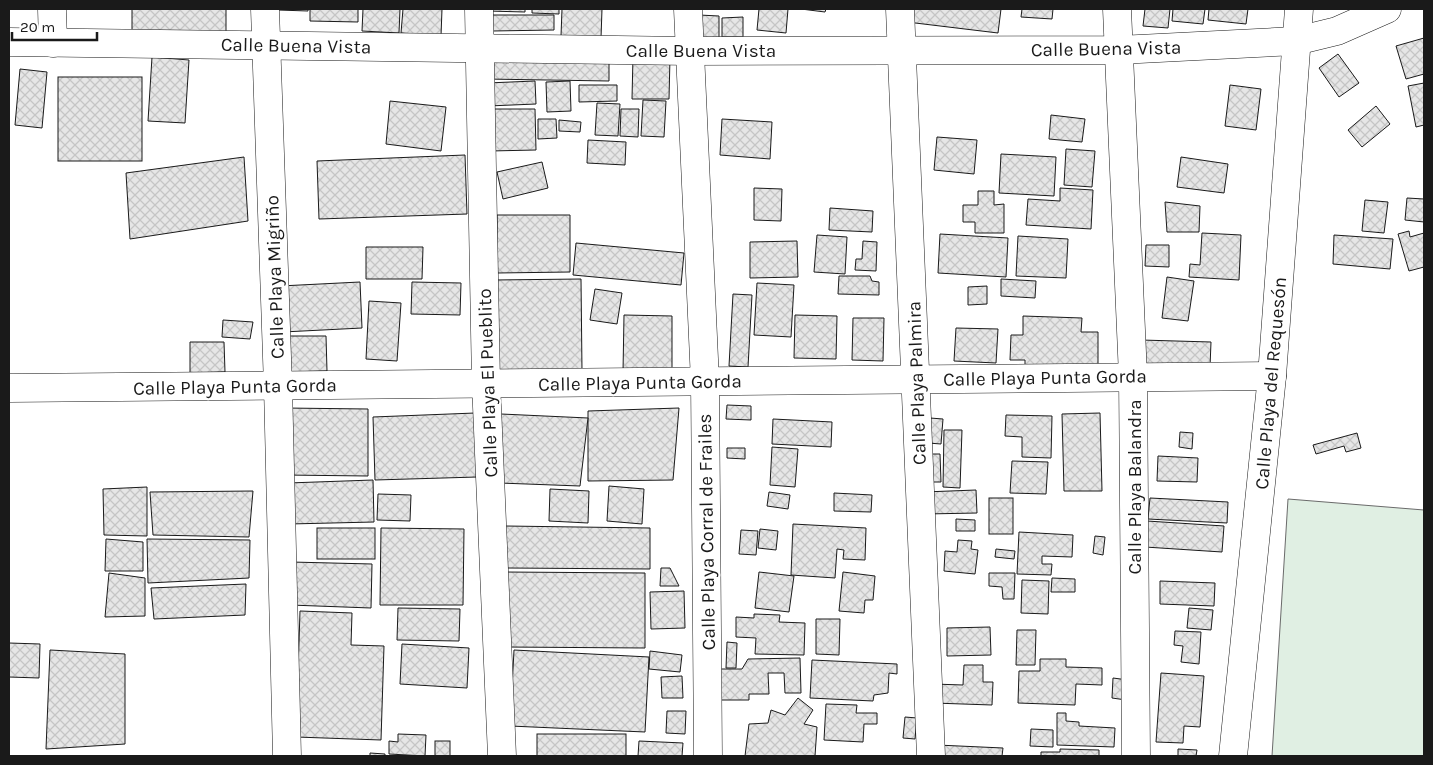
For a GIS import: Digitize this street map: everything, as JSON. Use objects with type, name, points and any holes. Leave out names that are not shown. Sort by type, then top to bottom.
[{"type":"street","points":[[52,9],[53,43]]},
{"type":"street","name":"Calle Playa Migriño","points":[[265,9],[278,386],[287,756]]},
{"type":"street","name":"Calle Playa El Pueblito","points":[[479,9],[486,384],[502,756]]},
{"type":"street","name":"Calle Playa Corral de Frailes","points":[[688,9],[705,381],[708,756]]},
{"type":"street","name":"Calle Playa Palmira","points":[[900,9],[931,756]]},
{"type":"street","name":"Calle Playa Balandra","points":[[1117,9],[1133,376],[1136,756]]},
{"type":"street","name":"Calle Playa del Requesón","points":[[1233,756],[1272,376],[1299,9]]},
{"type":"street","name":"Calle Buena Vista","points":[[9,42],[689,51],[902,49],[1119,50],[1296,41],[1337,31],[1387,9]]},
{"type":"street","name":"Calle Playa Punta Gorda","points":[[9,388],[1272,376]]},
{"type":"green space","points":[[1288,499],[1424,510],[1424,756],[1272,756]]},
{"type":"building","points":[[132,9],[226,9],[226,33],[132,31]]},
{"type":"building","points":[[308,9],[308,11],[278,10]]},
{"type":"building","points":[[310,9],[358,9],[358,22],[310,21]]},
{"type":"building","points":[[363,9],[400,9],[399,33],[362,31]]},
{"type":"building","points":[[403,9],[442,9],[441,36],[401,33]]},
{"type":"building","points":[[487,9],[525,9],[525,12],[487,11]]},
{"type":"building","points":[[532,9],[559,9],[559,14],[532,13]]},
{"type":"building","points":[[562,9],[602,9],[601,38],[561,36]]},
{"type":"building","points":[[759,9],[788,9],[786,33],[757,30]]},
{"type":"building","points":[[801,9],[826,9],[825,12]]},
{"type":"building","points":[[908,9],[1001,9],[998,33],[907,22]]},
{"type":"building","points":[[1022,9],[1053,9],[1052,19],[1021,17]]},
{"type":"building","points":[[1145,9],[1170,9],[1168,28],[1143,26]]},
{"type":"building","points":[[1173,9],[1205,9],[1203,24],[1172,21]]},
{"type":"building","points":[[1209,9],[1248,9],[1246,24],[1208,20]]},
{"type":"building","points":[[492,15],[554,15],[554,30],[492,31]]},
{"type":"building","points":[[699,15],[719,16],[719,38],[698,38]]},
{"type":"building","points":[[743,17],[743,37],[722,37],[722,18]]},
{"type":"building","points":[[1424,38],[1424,74],[1406,79],[1396,46]]},
{"type":"building","points":[[485,53],[609,55],[609,81],[485,79]]},
{"type":"building","points":[[1338,54],[1359,83],[1339,97],[1319,68]]},
{"type":"building","points":[[633,56],[670,57],[669,99],[632,99]]},
{"type":"building","points":[[152,57],[189,60],[185,123],[148,121]]},
{"type":"building","points":[[20,69],[47,72],[42,128],[15,125]]},
{"type":"building","points":[[58,77],[142,77],[142,161],[58,161]]},
{"type":"building","points":[[535,81],[536,104],[488,106],[487,83]]},
{"type":"building","points":[[570,81],[571,111],[547,112],[546,82]]},
{"type":"building","points":[[1424,83],[1424,125],[1416,127],[1408,86]]},
{"type":"building","points":[[579,85],[617,85],[617,101],[579,102]]},
{"type":"building","points":[[1230,85],[1261,89],[1256,130],[1225,126]]},
{"type":"building","points":[[643,100],[666,101],[664,137],[641,136]]},
{"type":"building","points":[[390,101],[446,107],[441,151],[386,144]]},
{"type":"building","points":[[597,103],[620,104],[618,136],[595,135]]},
{"type":"building","points":[[1376,106],[1390,124],[1362,147],[1348,130]]},
{"type":"building","points":[[490,109],[535,109],[536,150],[490,151]]},
{"type":"building","points":[[621,109],[639,109],[638,137],[620,136]]},
{"type":"building","points":[[1051,115],[1085,119],[1082,142],[1049,139]]},
{"type":"building","points":[[538,119],[556,119],[557,138],[538,139]]},
{"type":"building","points":[[722,119],[772,122],[770,159],[720,155]]},
{"type":"building","points":[[559,120],[581,122],[580,132],[559,131]]},
{"type":"building","points":[[937,137],[977,140],[974,174],[934,170]]},
{"type":"building","points":[[588,140],[626,142],[625,165],[587,163]]},
{"type":"building","points":[[1066,149],[1095,151],[1092,187],[1064,185]]},
{"type":"building","points":[[1001,154],[1056,157],[1054,196],[999,193]]},
{"type":"building","points":[[465,155],[467,214],[319,219],[317,161]]},
{"type":"building","points":[[244,157],[248,221],[130,239],[126,173]]},
{"type":"building","points":[[1181,157],[1228,164],[1224,193],[1177,187]]},
{"type":"building","points":[[542,162],[548,188],[503,199],[497,172]]},
{"type":"building","points":[[754,188],[782,189],[781,221],[754,220]]},
{"type":"building","points":[[1060,188],[1093,190],[1091,229],[1026,225],[1028,199],[1060,201]]},
{"type":"building","points":[[978,191],[994,191],[994,205],[1004,204],[1004,233],[975,233],[975,222],[963,222],[963,205],[978,205]]},
{"type":"building","points":[[1407,198],[1424,199],[1424,222],[1405,220]]},
{"type":"building","points":[[1365,200],[1388,202],[1384,233],[1362,231]]},
{"type":"building","points":[[1165,202],[1200,206],[1199,232],[1167,232]]},
{"type":"building","points":[[830,208],[873,211],[872,232],[829,230]]},
{"type":"building","points":[[497,215],[570,215],[570,272],[497,273]]},
{"type":"building","points":[[1409,231],[1410,237],[1424,233],[1424,267],[1409,271],[1398,234]]},
{"type":"building","points":[[1202,233],[1241,235],[1239,280],[1189,277],[1190,264],[1200,265]]},
{"type":"building","points":[[940,234],[1008,238],[1006,277],[938,273]]},
{"type":"building","points":[[817,235],[847,237],[845,274],[814,272]]},
{"type":"building","points":[[1334,235],[1393,239],[1390,269],[1333,264]]},
{"type":"building","points":[[1018,236],[1068,239],[1066,278],[1016,276]]},
{"type":"building","points":[[797,241],[798,277],[750,278],[750,242]]},
{"type":"building","points":[[863,241],[877,242],[876,271],[855,270],[856,259],[862,259]]},
{"type":"building","points":[[576,243],[684,253],[681,285],[573,275]]},
{"type":"building","points":[[1146,245],[1169,245],[1169,267],[1145,266]]},
{"type":"building","points":[[366,247],[423,247],[422,279],[366,279]]},
{"type":"building","points":[[839,276],[870,276],[872,281],[879,282],[879,295],[838,294]]},
{"type":"building","points":[[1167,277],[1194,281],[1188,321],[1162,318]]},
{"type":"building","points":[[581,279],[582,371],[496,373],[494,280]]},
{"type":"building","points":[[1001,279],[1036,281],[1035,298],[1001,296]]},
{"type":"building","points":[[360,282],[362,328],[283,332],[280,286]]},
{"type":"building","points":[[412,282],[461,283],[460,315],[411,314]]},
{"type":"building","points":[[757,283],[794,285],[791,337],[754,335]]},
{"type":"building","points":[[987,286],[987,304],[968,305],[968,287]]},
{"type":"building","points":[[595,289],[622,293],[617,324],[590,320]]},
{"type":"building","points":[[733,294],[752,295],[748,367],[729,366]]},
{"type":"building","points":[[369,301],[401,303],[397,361],[366,359]]},
{"type":"building","points":[[624,315],[672,316],[672,372],[623,372]]},
{"type":"building","points":[[795,315],[837,316],[836,359],[794,358]]},
{"type":"building","points":[[1023,316],[1082,318],[1081,332],[1098,332],[1098,367],[1025,366],[1025,360],[1010,360],[1011,335],[1023,335]]},
{"type":"building","points":[[853,318],[884,318],[883,361],[852,360]]},
{"type":"building","points":[[223,320],[253,322],[250,339],[222,337]]},
{"type":"building","points":[[956,328],[998,329],[996,363],[954,361]]},
{"type":"building","points":[[284,336],[326,336],[327,371],[285,372]]},
{"type":"building","points":[[1141,340],[1211,342],[1210,367],[1140,365]]},
{"type":"building","points":[[190,342],[224,342],[225,372],[190,373]]},
{"type":"building","points":[[727,405],[751,406],[751,420],[726,419]]},
{"type":"building","points":[[285,408],[368,409],[368,476],[284,475]]},
{"type":"building","points":[[679,408],[673,480],[588,481],[588,411]]},
{"type":"building","points":[[475,413],[477,477],[375,480],[373,417]]},
{"type":"building","points":[[1100,413],[1102,491],[1064,491],[1062,414]]},
{"type":"building","points":[[501,414],[588,418],[580,486],[499,483]]},
{"type":"building","points":[[1006,415],[1052,416],[1051,458],[1022,457],[1022,437],[1005,436]]},
{"type":"building","points":[[930,418],[943,419],[941,444],[928,443]]},
{"type":"building","points":[[773,419],[832,422],[831,447],[772,444]]},
{"type":"building","points":[[944,430],[962,430],[960,488],[943,487]]},
{"type":"building","points":[[1180,432],[1193,433],[1192,449],[1179,447]]},
{"type":"building","points":[[1357,433],[1361,448],[1346,452],[1344,446],[1316,454],[1313,445]]},
{"type":"building","points":[[772,447],[798,449],[795,487],[770,485]]},
{"type":"building","points":[[727,448],[745,448],[745,459],[727,458]]},
{"type":"building","points":[[926,454],[940,454],[941,482],[927,482]]},
{"type":"building","points":[[1158,456],[1198,458],[1197,482],[1157,481]]},
{"type":"building","points":[[1012,461],[1048,462],[1046,494],[1010,493]]},
{"type":"building","points":[[373,480],[374,522],[289,524],[288,483]]},
{"type":"building","points":[[609,486],[644,489],[642,524],[607,521]]},
{"type":"building","points":[[147,487],[147,536],[104,535],[103,489]]},
{"type":"building","points":[[550,489],[589,491],[588,523],[549,521]]},
{"type":"building","points":[[976,490],[977,513],[925,514],[924,492]]},
{"type":"building","points":[[253,491],[249,537],[153,535],[150,492]]},
{"type":"building","points":[[769,492],[790,495],[788,509],[767,506]]},
{"type":"building","points":[[834,493],[872,495],[871,512],[834,511]]},
{"type":"building","points":[[378,494],[411,495],[410,521],[377,520]]},
{"type":"building","points":[[989,498],[1013,498],[1013,534],[989,534]]},
{"type":"building","points":[[1150,498],[1228,502],[1227,523],[1148,519]]},
{"type":"building","points":[[956,519],[975,520],[975,531],[956,531]]},
{"type":"building","points":[[1147,521],[1224,526],[1222,552],[1145,547]]},
{"type":"building","points":[[793,524],[866,528],[865,560],[843,559],[844,550],[837,549],[835,578],[791,575]]},
{"type":"building","points":[[505,526],[650,528],[650,569],[505,568]]},
{"type":"building","points":[[317,528],[375,528],[375,559],[317,559]]},
{"type":"building","points":[[381,528],[464,529],[463,605],[380,605]]},
{"type":"building","points":[[760,529],[778,531],[776,550],[758,548]]},
{"type":"building","points":[[741,530],[758,531],[756,555],[739,554]]},
{"type":"building","points":[[1019,532],[1073,535],[1072,557],[1042,556],[1042,564],[1052,564],[1051,575],[1017,574]]},
{"type":"building","points":[[1095,536],[1105,537],[1103,555],[1093,553]]},
{"type":"building","points":[[106,539],[143,542],[143,571],[105,571]]},
{"type":"building","points":[[147,539],[250,540],[249,578],[148,583]]},
{"type":"building","points":[[958,540],[972,541],[971,549],[978,550],[975,574],[944,571],[945,551],[957,552]]},
{"type":"building","points":[[996,549],[1015,551],[1014,559],[995,557]]},
{"type":"building","points":[[291,562],[372,564],[371,608],[290,605]]},
{"type":"building","points":[[661,568],[670,568],[679,586],[660,586]]},
{"type":"building","points":[[504,572],[645,573],[645,648],[504,647]]},
{"type":"building","points":[[759,572],[794,576],[789,612],[755,608]]},
{"type":"building","points":[[843,572],[875,576],[873,600],[865,600],[864,613],[839,611]]},
{"type":"building","points":[[109,573],[145,578],[145,616],[105,617]]},
{"type":"building","points":[[989,573],[1015,573],[1014,599],[1003,599],[1002,587],[989,586]]},
{"type":"building","points":[[1052,578],[1075,579],[1075,592],[1051,592]]},
{"type":"building","points":[[1022,580],[1049,581],[1048,614],[1021,613]]},
{"type":"building","points":[[1160,581],[1215,583],[1214,606],[1160,604]]},
{"type":"building","points":[[246,584],[245,615],[154,619],[151,588]]},
{"type":"building","points":[[684,591],[685,628],[651,629],[650,592]]},
{"type":"building","points":[[398,608],[460,609],[459,641],[397,640]]},
{"type":"building","points":[[1189,608],[1213,610],[1211,630],[1187,628]]},
{"type":"building","points":[[300,611],[352,613],[351,645],[384,646],[381,740],[296,737]]},
{"type":"building","points":[[754,614],[780,615],[779,622],[805,623],[804,655],[755,654],[756,638],[736,637],[736,617],[754,618]]},
{"type":"building","points":[[816,619],[840,619],[839,655],[816,654]]},
{"type":"building","points":[[990,627],[991,655],[947,656],[947,628]]},
{"type":"building","points":[[1017,630],[1036,630],[1035,665],[1016,665]]},
{"type":"building","points":[[1175,631],[1201,632],[1199,664],[1181,662],[1183,646],[1174,645]]},
{"type":"building","points":[[727,642],[737,643],[736,668],[726,668]]},
{"type":"building","points":[[9,643],[40,644],[39,678],[9,677]]},
{"type":"building","points":[[402,644],[469,648],[467,688],[400,684]]},
{"type":"building","points":[[50,650],[125,654],[125,744],[46,749]]},
{"type":"building","points":[[514,650],[649,657],[645,732],[510,726]]},
{"type":"building","points":[[650,651],[682,655],[680,672],[649,669]]},
{"type":"building","points":[[800,658],[801,693],[785,693],[784,673],[768,673],[769,694],[749,694],[749,700],[720,700],[720,669],[742,669],[748,659]]},
{"type":"building","points":[[1040,659],[1066,659],[1066,667],[1102,668],[1102,685],[1076,684],[1075,705],[1018,703],[1019,671],[1040,671]]},
{"type":"building","points":[[812,660],[897,664],[897,674],[889,673],[888,693],[874,695],[873,701],[810,698]]},
{"type":"building","points":[[964,665],[983,665],[983,682],[993,682],[992,705],[933,703],[933,684],[963,685]]},
{"type":"building","points":[[1161,673],[1204,676],[1200,727],[1184,726],[1183,743],[1156,742]]},
{"type":"building","points":[[682,676],[683,698],[662,698],[661,677]]},
{"type":"building","points":[[1113,678],[1128,680],[1126,700],[1112,698]]},
{"type":"building","points":[[798,698],[813,710],[804,724],[817,727],[815,756],[745,756],[749,724],[768,723],[771,710],[785,715]]},
{"type":"building","points":[[826,704],[857,705],[856,713],[877,713],[877,724],[864,724],[863,742],[824,740]]},
{"type":"building","points":[[667,711],[686,711],[685,734],[666,733]]},
{"type":"building","points":[[1057,713],[1066,713],[1066,721],[1079,722],[1079,726],[1115,728],[1114,747],[1057,745]]},
{"type":"building","points":[[905,717],[917,718],[915,739],[903,738]]},
{"type":"building","points":[[1031,729],[1053,730],[1053,747],[1030,746]]},
{"type":"building","points":[[398,734],[426,735],[425,756],[389,754],[389,741],[398,742]]},
{"type":"building","points":[[537,734],[626,734],[626,756],[537,756]]},
{"type":"building","points":[[435,741],[450,741],[450,756],[435,756]]},
{"type":"building","points":[[639,741],[683,743],[682,756],[638,756]]},
{"type":"building","points":[[937,745],[1003,748],[1002,756],[936,756]]},
{"type":"building","points":[[1060,749],[1099,750],[1099,756],[1041,756],[1041,752],[1060,752]]},
{"type":"building","points":[[1178,749],[1197,750],[1196,756],[1178,756]]},
{"type":"building","points":[[370,753],[385,754],[385,756],[370,756]]}]
